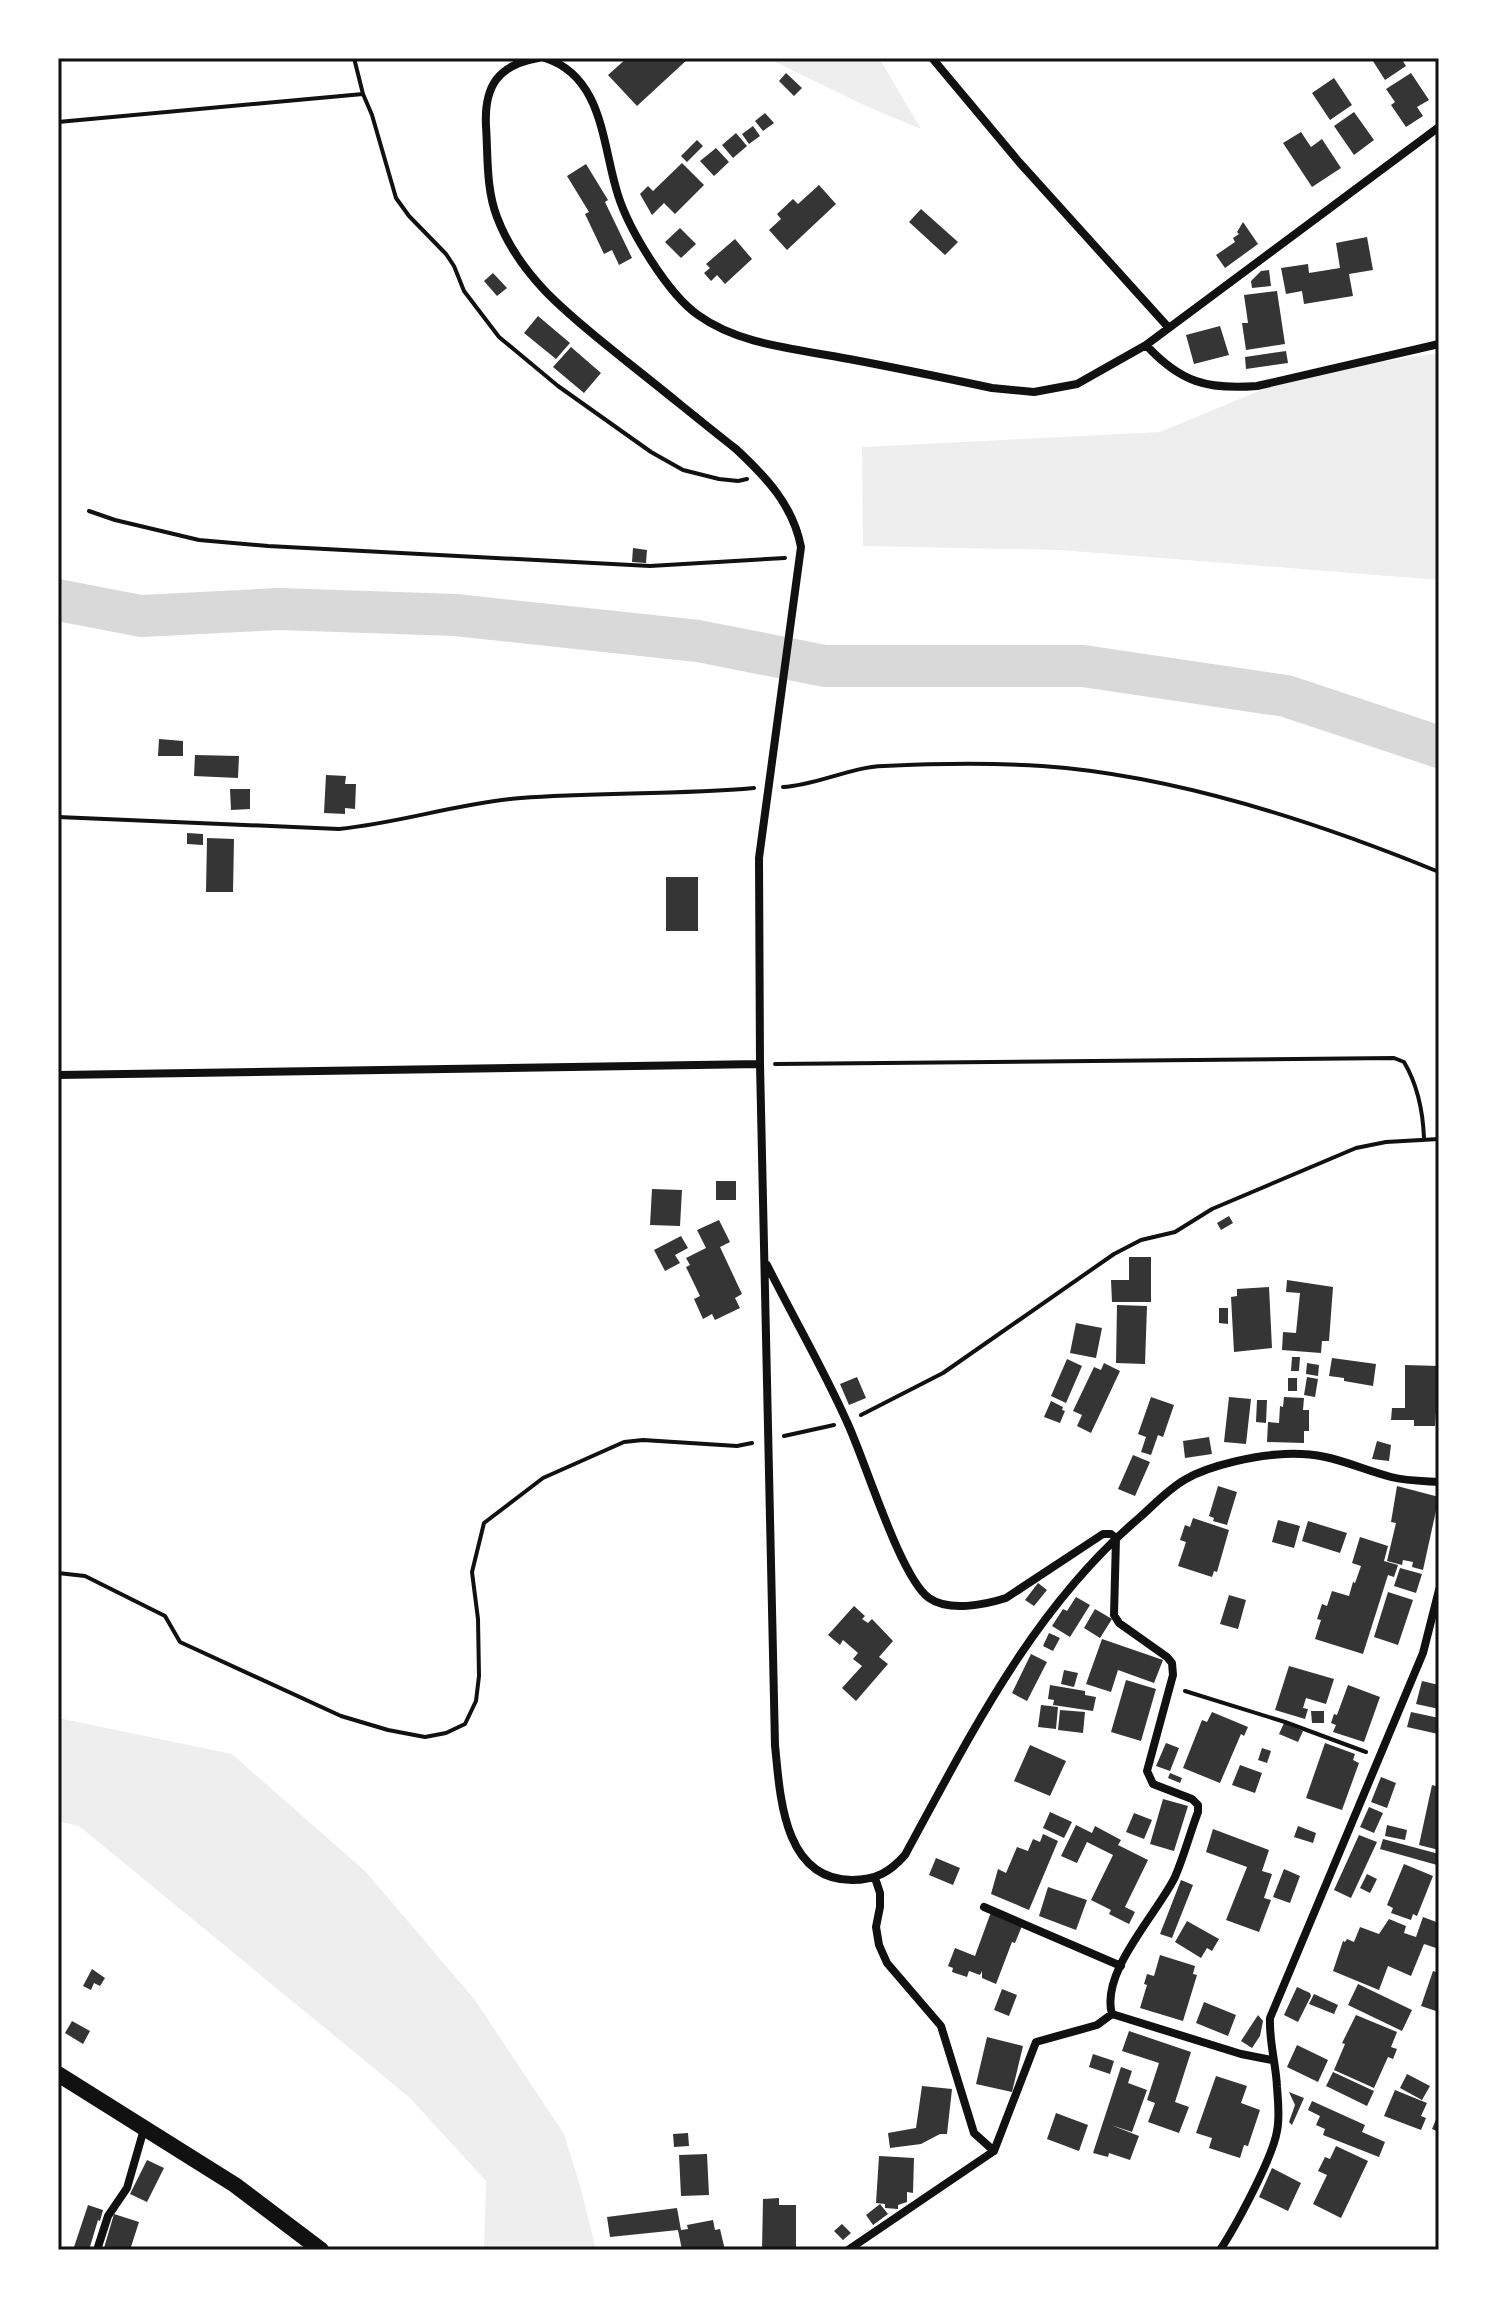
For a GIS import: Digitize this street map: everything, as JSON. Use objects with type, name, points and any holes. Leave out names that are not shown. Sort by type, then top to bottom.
[{"type":"main road","points":[[58,2074],[235,2185],[321,2250]]},
{"type":"street","points":[[538,58],[511,67],[497,77],[489,88],[486,115],[489,182],[496,215],[508,243],[520,264],[565,312],[760,471],[786,505],[798,530],[801,547],[759,858],[760,1064],[775,1745],[782,1808],[792,1838],[803,1857],[820,1872],[833,1878],[850,1880],[875,1878],[886,1873],[905,1855],[968,1741],[1034,1632],[1076,1579],[1116,1538],[1187,1478],[1246,1459],[1320,1454],[1389,1476],[1439,1482]]},
{"type":"street","points":[[545,58],[561,63],[577,77],[597,111],[605,133],[625,212],[679,299],[698,315],[744,339],[992,388],[1034,392],[1077,384],[1146,345],[1439,127]]},
{"type":"street","points":[[932,58],[1019,162],[1168,327]]},
{"type":"street","points":[[1146,345],[1180,375],[1195,382],[1229,388],[1257,386],[1439,344]]},
{"type":"street","points":[[58,1075],[760,1064]]},
{"type":"street","points":[[764,1260],[847,1422],[909,1574],[926,1596],[951,1605],[997,1601],[1024,1588],[1103,1534],[1116,1538]]},
{"type":"street","points":[[1112,2014],[1109,1995],[1121,1966],[1175,1878],[1198,1812],[1198,1805],[1192,1799],[1153,1784],[1147,1771],[1170,1687],[1172,1663],[1119,1623],[1114,1615],[1116,1538]]},
{"type":"street","points":[[1220,2250],[1267,2160],[1277,2132],[1277,2083],[1269,2039],[1270,2018],[1423,1653],[1439,1590]]},
{"type":"street","points":[[875,1878],[880,1893],[876,1927],[879,1945],[887,1963],[941,2026],[974,2133],[994,2151]]},
{"type":"street","points":[[984,1907],[1121,1966]]},
{"type":"street","points":[[1112,2014],[1241,2054],[1272,2060]]},
{"type":"street","points":[[848,2250],[994,2151],[1036,2042],[1097,2025],[1112,2014]]},
{"type":"street","points":[[97,2250],[108,2216],[127,2188],[144,2129]]},
{"type":"path","points":[[354,58],[396,198],[446,254],[464,291],[499,337],[558,386],[651,452],[683,470],[738,481],[751,478],[760,471]]},
{"type":"path","points":[[58,122],[363,94]]},
{"type":"path","points":[[89,511],[199,540],[268,546],[650,566],[799,561]]},
{"type":"path","points":[[58,817],[339,829],[384,824],[449,808],[520,798],[792,786],[878,766],[967,763],[1066,768],[1132,778],[1259,809],[1364,841],[1439,872]]},
{"type":"path","points":[[760,1064],[1394,1058],[1404,1062],[1411,1074],[1423,1120],[1424,1138]]},
{"type":"path","points":[[58,1573],[85,1576],[165,1616],[180,1642],[341,1716],[388,1730]]},
{"type":"path","points":[[1170,1687],[1285,1722],[1380,1757]]},
{"type":"shaded area","points":[[767,58],[879,58],[921,129],[868,107]]},
{"type":"shaded area","points":[[1439,353],[1439,580],[1060,550],[863,546],[862,447],[1160,432],[1300,374]]},
{"type":"shaded area","points":[[58,1718],[232,1754],[366,1872],[475,2000],[564,2134],[596,2250],[484,2250],[486,2181],[409,2097],[79,1826],[58,1821]]},
{"type":"building","points":[[627,58],[689,58],[637,106],[608,75]]},
{"type":"building","points":[[1371,58],[1401,58],[1406,66],[1385,80]]},
{"type":"building","points":[[786,73],[802,88],[794,96],[779,81]]},
{"type":"building","points":[[1411,73],[1429,100],[1417,107],[1423,116],[1406,127],[1391,105],[1395,102],[1386,89]]},
{"type":"building","points":[[1334,78],[1352,105],[1330,120],[1312,93]]},
{"type":"building","points":[[1354,112],[1374,140],[1354,155],[1334,126]]},
{"type":"building","points":[[765,113],[774,123],[763,131],[755,121]]},
{"type":"building","points":[[753,126],[760,136],[749,144],[742,134]]},
{"type":"building","points":[[1301,132],[1311,147],[1322,139],[1341,168],[1312,187],[1283,143]]},
{"type":"building","points":[[736,133],[747,146],[733,158],[722,145]]},
{"type":"building","points":[[697,140],[703,146],[687,162],[681,156]]},
{"type":"building","points":[[716,148],[729,162],[714,176],[700,161]]},
{"type":"building","points":[[682,163],[704,185],[675,214],[664,203],[652,215],[640,194],[648,186],[653,191]]},
{"type":"building","points":[[586,164],[608,200],[605,202],[632,258],[619,265],[612,250],[604,254],[585,214],[589,212],[567,176]]},
{"type":"building","points":[[819,185],[836,204],[787,250],[769,230],[781,219],[777,214],[793,199],[798,204]]},
{"type":"building","points":[[921,209],[958,242],[945,255],[909,222]]},
{"type":"building","points":[[1243,222],[1258,244],[1225,268],[1216,255],[1235,242],[1233,238],[1239,234],[1237,232]]},
{"type":"building","points":[[680,228],[696,244],[681,258],[665,242]]},
{"type":"building","points":[[1367,237],[1373,270],[1349,274],[1353,296],[1304,304],[1302,291],[1286,294],[1281,268],[1308,264],[1309,273],[1340,268],[1336,243]]},
{"type":"building","points":[[735,239],[752,259],[725,284],[717,275],[711,281],[704,273],[710,268],[706,264]]},
{"type":"building","points":[[1269,270],[1271,286],[1252,288],[1251,281],[1261,271]]},
{"type":"building","points":[[493,273],[507,288],[497,296],[484,281]]},
{"type":"building","points":[[1277,291],[1285,344],[1246,350],[1242,323],[1248,323],[1244,295]]},
{"type":"building","points":[[538,316],[570,343],[556,359],[524,333]]},
{"type":"building","points":[[1220,326],[1229,355],[1194,364],[1186,335]]},
{"type":"building","points":[[571,347],[601,373],[584,393],[553,367]]},
{"type":"building","points":[[1286,351],[1288,363],[1246,369],[1245,357]]},
{"type":"building","points":[[633,548],[647,550],[646,563],[632,562]]},
{"type":"building","points":[[159,739],[183,741],[183,756],[158,756]]},
{"type":"building","points":[[195,755],[239,756],[238,778],[194,776]]},
{"type":"building","points":[[326,775],[346,776],[345,784],[356,784],[355,809],[345,808],[345,814],[324,813]]},
{"type":"building","points":[[230,789],[250,789],[250,809],[231,810]]},
{"type":"building","points":[[187,833],[203,834],[203,845],[187,844]]},
{"type":"building","points":[[207,838],[234,839],[233,892],[206,892]]},
{"type":"building","points":[[666,877],[698,877],[698,931],[666,931]]},
{"type":"building","points":[[716,1181],[736,1181],[736,1200],[716,1200]]},
{"type":"building","points":[[652,1189],[682,1190],[680,1226],[650,1225]]},
{"type":"building","points":[[1229,1216],[1233,1223],[1221,1230],[1217,1223]]},
{"type":"building","points":[[719,1220],[730,1242],[720,1247],[742,1294],[735,1298],[740,1308],[715,1320],[712,1314],[703,1319],[694,1299],[700,1296],[686,1267],[690,1265],[686,1258],[706,1248],[697,1230]]},
{"type":"building","points":[[681,1236],[688,1248],[675,1255],[680,1263],[665,1271],[654,1250]]},
{"type":"building","points":[[1129,1257],[1151,1257],[1151,1302],[1112,1302],[1111,1280],[1129,1280]]},
{"type":"building","points":[[1287,1280],[1333,1287],[1329,1341],[1322,1341],[1321,1353],[1282,1350],[1283,1332],[1296,1333],[1300,1293],[1286,1292]]},
{"type":"building","points":[[1269,1287],[1272,1348],[1234,1352],[1231,1297],[1237,1296],[1237,1289]]},
{"type":"building","points":[[1117,1305],[1147,1306],[1145,1364],[1116,1363]]},
{"type":"building","points":[[1219,1308],[1228,1308],[1228,1324],[1219,1323]]},
{"type":"building","points":[[1076,1323],[1102,1328],[1096,1358],[1070,1353]]},
{"type":"building","points":[[1292,1357],[1300,1357],[1299,1371],[1291,1371]]},
{"type":"building","points":[[1332,1358],[1376,1364],[1373,1386],[1329,1376]]},
{"type":"building","points":[[1067,1359],[1082,1366],[1066,1403],[1051,1396]]},
{"type":"building","points":[[1104,1363],[1120,1371],[1091,1433],[1077,1426],[1082,1415],[1073,1411],[1094,1367],[1101,1370]]},
{"type":"building","points":[[1307,1363],[1319,1365],[1318,1376],[1306,1374]]},
{"type":"building","points":[[1405,1365],[1439,1366],[1435,1426],[1414,1426],[1414,1420],[1391,1420],[1392,1408],[1405,1408]]},
{"type":"building","points":[[857,1377],[866,1398],[849,1405],[840,1384]]},
{"type":"building","points":[[1307,1377],[1318,1379],[1315,1397],[1304,1395]]},
{"type":"building","points":[[1288,1378],[1297,1378],[1297,1391],[1288,1391]]},
{"type":"building","points":[[1151,1397],[1174,1405],[1163,1437],[1158,1435],[1151,1455],[1141,1452],[1146,1437],[1138,1434]]},
{"type":"building","points":[[1229,1397],[1251,1399],[1246,1444],[1224,1442]]},
{"type":"building","points":[[1284,1397],[1304,1398],[1303,1410],[1309,1410],[1309,1431],[1304,1431],[1304,1443],[1267,1442],[1268,1422],[1279,1423]]},
{"type":"building","points":[[1257,1400],[1267,1400],[1266,1423],[1256,1422]]},
{"type":"building","points":[[1051,1401],[1065,1411],[1060,1423],[1044,1417]]},
{"type":"building","points":[[1209,1437],[1212,1454],[1185,1458],[1183,1441]]},
{"type":"building","points":[[1377,1441],[1391,1445],[1389,1461],[1372,1459]]},
{"type":"building","points":[[1133,1455],[1150,1462],[1135,1496],[1118,1489]]},
{"type":"building","points":[[1218,1486],[1237,1492],[1227,1525],[1213,1521],[1214,1518],[1209,1516]]},
{"type":"building","points":[[1397,1486],[1439,1497],[1423,1570],[1412,1567],[1413,1562],[1403,1560],[1402,1565],[1387,1561],[1396,1523],[1391,1522]]},
{"type":"building","points":[[1193,1518],[1229,1530],[1217,1572],[1214,1571],[1212,1577],[1178,1566],[1186,1542],[1180,1540],[1185,1525],[1190,1527]]},
{"type":"building","points":[[1278,1520],[1300,1526],[1294,1548],[1272,1542]]},
{"type":"building","points":[[1308,1521],[1347,1533],[1340,1553],[1302,1541]]},
{"type":"building","points":[[1360,1537],[1388,1546],[1384,1561],[1398,1565],[1394,1577],[1388,1575],[1363,1654],[1315,1639],[1322,1604],[1327,1606],[1332,1591],[1349,1596],[1355,1583],[1361,1566],[1352,1563]]},
{"type":"building","points":[[1400,1568],[1422,1574],[1416,1593],[1394,1586]]},
{"type":"building","points":[[1038,1583],[1047,1590],[1034,1606],[1025,1600]]},
{"type":"building","points":[[1388,1592],[1413,1600],[1398,1645],[1374,1637]]},
{"type":"building","points":[[1229,1595],[1246,1600],[1238,1629],[1220,1624]]},
{"type":"building","points":[[1076,1597],[1090,1605],[1070,1637],[1052,1626]]},
{"type":"building","points":[[854,1606],[865,1616],[862,1619],[868,1623],[872,1619],[893,1641],[879,1657],[888,1664],[856,1701],[842,1688],[862,1666],[853,1659],[858,1653],[843,1640],[840,1645],[828,1635]]},
{"type":"building","points":[[1095,1609],[1112,1619],[1100,1638],[1084,1628]]},
{"type":"building","points":[[1049,1633],[1060,1638],[1053,1651],[1043,1646]]},
{"type":"building","points":[[1102,1639],[1163,1660],[1154,1683],[1118,1670],[1111,1692],[1086,1684]]},
{"type":"building","points":[[1031,1654],[1047,1662],[1027,1701],[1012,1693]]},
{"type":"building","points":[[1289,1666],[1334,1679],[1326,1704],[1306,1698],[1303,1708],[1308,1709],[1305,1719],[1275,1710]]},
{"type":"building","points":[[1064,1670],[1078,1673],[1074,1687],[1061,1684]]},
{"type":"building","points":[[1126,1680],[1156,1689],[1141,1741],[1111,1732]]},
{"type":"building","points":[[1422,1681],[1439,1685],[1439,1709],[1416,1704]]},
{"type":"building","points":[[1050,1685],[1085,1691],[1085,1695],[1096,1697],[1093,1711],[1053,1705],[1054,1700],[1048,1699]]},
{"type":"building","points":[[1348,1685],[1380,1697],[1364,1742],[1333,1732],[1336,1725],[1331,1723]]},
{"type":"building","points":[[1041,1705],[1058,1707],[1056,1729],[1038,1727]]},
{"type":"building","points":[[1060,1710],[1085,1712],[1083,1733],[1058,1730]]},
{"type":"building","points":[[1311,1711],[1324,1711],[1324,1723],[1312,1723]]},
{"type":"building","points":[[1212,1712],[1248,1727],[1244,1736],[1241,1734],[1220,1783],[1183,1768],[1202,1720],[1207,1722]]},
{"type":"building","points":[[1411,1712],[1439,1718],[1438,1734],[1407,1727]]},
{"type":"building","points":[[1284,1723],[1303,1731],[1298,1742],[1279,1734]]},
{"type":"building","points":[[1166,1743],[1179,1748],[1170,1771],[1156,1766]]},
{"type":"building","points":[[1325,1743],[1355,1754],[1353,1760],[1359,1763],[1342,1810],[1306,1798]]},
{"type":"building","points":[[1030,1745],[1066,1761],[1050,1796],[1014,1781]]},
{"type":"building","points":[[1262,1748],[1271,1751],[1267,1763],[1258,1760]]},
{"type":"building","points":[[1240,1765],[1262,1773],[1255,1793],[1232,1785]]},
{"type":"building","points":[[1170,1773],[1182,1778],[1180,1783],[1168,1778]]},
{"type":"building","points":[[1381,1777],[1396,1783],[1387,1808],[1371,1802]]},
{"type":"building","points":[[1432,1785],[1439,1787],[1439,1850],[1419,1845]]},
{"type":"building","points":[[1163,1799],[1188,1806],[1174,1851],[1150,1844]]},
{"type":"building","points":[[1369,1807],[1383,1813],[1374,1833],[1360,1827]]},
{"type":"building","points":[[1050,1812],[1072,1822],[1064,1838],[1043,1828]]},
{"type":"building","points":[[1134,1813],[1152,1820],[1144,1839],[1126,1832]]},
{"type":"building","points":[[1076,1825],[1092,1833],[1095,1826],[1121,1840],[1118,1845],[1148,1860],[1125,1907],[1135,1912],[1129,1924],[1091,1900],[1113,1855],[1087,1842],[1077,1863],[1061,1856]]},
{"type":"building","points":[[1387,1825],[1407,1830],[1405,1840],[1385,1836]]},
{"type":"building","points":[[1298,1826],[1316,1833],[1313,1843],[1294,1837]]},
{"type":"building","points":[[1213,1829],[1269,1850],[1262,1871],[1272,1874],[1264,1898],[1271,1900],[1259,1932],[1226,1920],[1247,1867],[1206,1852]]},
{"type":"building","points":[[1043,1834],[1058,1841],[1029,1910],[991,1894],[998,1869],[1006,1873],[1017,1847],[1028,1851],[1033,1839],[1040,1842]]},
{"type":"building","points":[[1359,1835],[1377,1842],[1351,1898],[1334,1890]]},
{"type":"building","points":[[1383,1839],[1439,1854],[1437,1865],[1380,1849]]},
{"type":"building","points":[[936,1858],[960,1868],[953,1885],[929,1875]]},
{"type":"building","points":[[1404,1864],[1433,1876],[1417,1916],[1413,1914],[1411,1920],[1391,1913],[1393,1908],[1387,1905]]},
{"type":"building","points":[[1284,1869],[1300,1876],[1290,1903],[1273,1897]]},
{"type":"building","points":[[1367,1874],[1377,1879],[1370,1893],[1360,1888]]},
{"type":"building","points":[[1181,1880],[1193,1885],[1172,1938],[1160,1934]]},
{"type":"building","points":[[1048,1887],[1087,1900],[1076,1930],[1039,1916]]},
{"type":"building","points":[[991,1912],[1022,1926],[1015,1943],[1012,1942],[996,1984],[982,1978],[982,1971],[980,1975],[969,1971],[967,1977],[952,1972],[953,1968],[948,1966],[955,1948],[975,1956]]},
{"type":"building","points":[[1423,1917],[1439,1923],[1439,1949],[1424,1944],[1411,1976],[1388,1966],[1379,1990],[1333,1971],[1343,1941],[1354,1942],[1360,1927],[1379,1934],[1389,1919],[1406,1926],[1404,1933],[1416,1937]]},
{"type":"building","points":[[1187,1921],[1219,1939],[1212,1951],[1207,1948],[1201,1958],[1175,1942]]},
{"type":"building","points":[[1160,1955],[1195,1966],[1193,1974],[1197,1975],[1183,2021],[1140,2008],[1147,1974],[1154,1976]]},
{"type":"building","points":[[92,1969],[105,1978],[100,1986],[94,1983],[91,1990],[83,1986]]},
{"type":"building","points":[[1433,1971],[1439,1973],[1439,2012],[1421,2006]]},
{"type":"building","points":[[1358,1984],[1412,2010],[1402,2031],[1348,2005]]},
{"type":"building","points":[[1297,1987],[1311,1996],[1298,2022],[1284,2015]]},
{"type":"building","points":[[1002,1989],[1017,1995],[1009,2016],[994,2010]]},
{"type":"building","points":[[1314,1994],[1338,2005],[1334,2014],[1309,2004]]},
{"type":"building","points":[[1204,2002],[1236,2015],[1228,2036],[1196,2023]]},
{"type":"building","points":[[1258,2015],[1263,2021],[1260,2036],[1252,2048],[1241,2041]]},
{"type":"building","points":[[1356,2015],[1397,2032],[1391,2047],[1397,2049],[1393,2059],[1388,2057],[1374,2088],[1334,2070],[1345,2044],[1342,2043]]},
{"type":"building","points":[[72,2021],[90,2031],[83,2044],[65,2033]]},
{"type":"building","points":[[1129,2031],[1191,2052],[1175,2102],[1189,2107],[1179,2133],[1148,2122],[1155,2103],[1147,2100],[1159,2063],[1122,2051]]},
{"type":"building","points":[[987,2037],[1023,2046],[1012,2092],[976,2084]]},
{"type":"building","points":[[1297,2045],[1328,2060],[1318,2082],[1287,2067]]},
{"type":"building","points":[[1093,2054],[1114,2061],[1110,2074],[1089,2067]]},
{"type":"building","points":[[1121,2067],[1132,2071],[1128,2083],[1147,2090],[1132,2132],[1111,2125],[1139,2136],[1130,2160],[1109,2153],[1108,2157],[1093,2153]]},
{"type":"building","points":[[1333,2072],[1374,2091],[1367,2106],[1326,2086]]},
{"type":"building","points":[[1407,2074],[1430,2086],[1422,2100],[1400,2088]]},
{"type":"building","points":[[1216,2076],[1247,2086],[1241,2103],[1260,2110],[1248,2146],[1244,2145],[1240,2158],[1209,2148],[1212,2138],[1196,2133]]},
{"type":"building","points":[[922,2086],[952,2089],[947,2134],[940,2134],[921,2144],[890,2148],[888,2133],[916,2128]]},
{"type":"building","points":[[1395,2090],[1427,2103],[1421,2116],[1426,2118],[1421,2130],[1384,2116]]},
{"type":"building","points":[[1289,2092],[1304,2098],[1292,2125],[1289,2122],[1295,2105]]},
{"type":"building","points":[[1312,2101],[1365,2125],[1362,2132],[1385,2142],[1379,2157],[1323,2135],[1325,2129],[1316,2125],[1320,2116],[1308,2110]]},
{"type":"building","points":[[1439,2112],[1439,2132],[1432,2129]]},
{"type":"building","points":[[1056,2113],[1088,2125],[1079,2151],[1047,2139]]},
{"type":"building","points":[[688,2133],[689,2146],[674,2147],[673,2134]]},
{"type":"building","points":[[1336,2146],[1368,2161],[1341,2218],[1313,2204],[1327,2175],[1318,2171],[1325,2157],[1330,2159]]},
{"type":"building","points":[[707,2154],[709,2195],[681,2196],[679,2155]]},
{"type":"building","points":[[879,2156],[914,2158],[913,2193],[907,2192],[907,2202],[898,2205],[898,2209],[885,2208],[885,2204],[876,2203]]},
{"type":"building","points":[[147,2160],[164,2168],[147,2202],[130,2194]]},
{"type":"building","points":[[1272,2168],[1301,2183],[1288,2211],[1259,2197]]},
{"type":"building","points":[[779,2198],[779,2205],[796,2205],[796,2250],[762,2250],[763,2199]]},
{"type":"building","points":[[880,2204],[888,2214],[873,2225],[866,2215]]},
{"type":"building","points":[[88,2205],[103,2210],[100,2221],[89,2250],[73,2250]]},
{"type":"building","points":[[677,2208],[681,2230],[688,2229],[687,2225],[713,2220],[715,2230],[720,2229],[725,2250],[682,2250],[678,2230],[610,2237],[607,2217]]},
{"type":"building","points":[[114,2214],[139,2222],[130,2250],[104,2248]]},
{"type":"building","points":[[842,2224],[851,2233],[843,2240],[834,2231]]},
{"type":"waterway","points":[[58,600],[141,616],[279,609],[455,615],[698,641],[825,666],[1083,666],[1286,696],[1439,747]]}]
